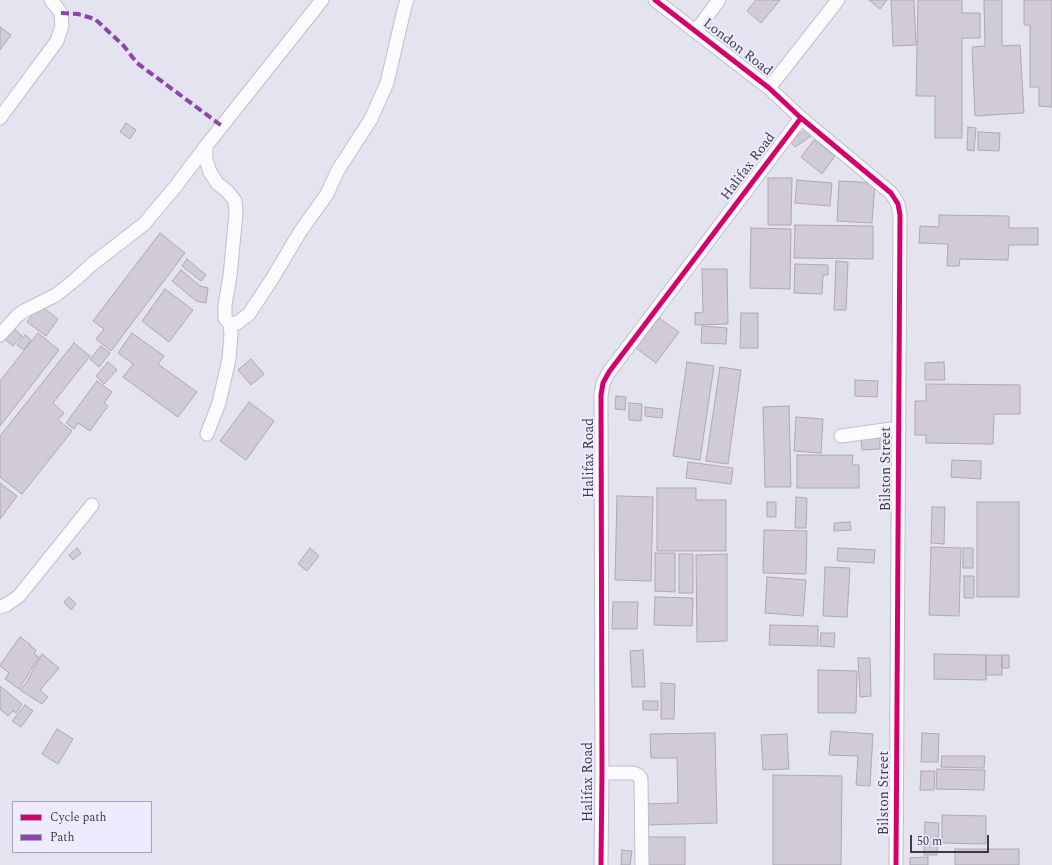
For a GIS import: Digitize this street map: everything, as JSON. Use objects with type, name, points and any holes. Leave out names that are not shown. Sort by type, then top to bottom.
[{"type":"street","points":[[0,118],[57,41],[62,26],[61,13],[51,0]]},
{"type":"street","points":[[0,335],[24,311],[56,295],[91,265],[144,224],[176,186],[322,0]]},
{"type":"street","points":[[230,324],[237,323],[249,314],[300,232],[327,194],[338,170],[371,119],[388,83],[404,10],[408,0]]},
{"type":"street","name":"London Road","points":[[655,0],[769,88],[801,118]]},
{"type":"street","points":[[696,31],[719,0]]},
{"type":"street","points":[[769,88],[838,0]]},
{"type":"street","name":"Bilston Street","points":[[801,118],[891,193],[898,204],[900,215],[896,865]]},
{"type":"street","name":"Halifax Road","points":[[600,865],[602,773],[601,395],[604,383],[609,372],[801,118]]},
{"type":"street","points":[[206,146],[206,160],[210,172],[216,183],[235,201],[236,213],[225,312],[225,318],[230,324],[231,334],[229,358],[219,403],[207,434]]},
{"type":"street","points":[[841,436],[899,428]]},
{"type":"street","points":[[0,607],[6,605],[19,596],[92,505]]},
{"type":"street","points":[[602,773],[633,773],[638,775],[641,779],[642,865]]},
{"type":"building","points":[[756,0],[780,0],[761,23],[747,11]]},
{"type":"building","points":[[869,0],[887,0],[880,9]]},
{"type":"building","points":[[891,0],[914,0],[916,45],[893,46]]},
{"type":"building","points":[[918,0],[962,0],[962,13],[980,13],[980,38],[962,38],[962,138],[935,138],[935,96],[916,96]]},
{"type":"building","points":[[984,0],[1002,0],[1002,46],[1020,45],[1024,113],[975,116],[972,47],[985,46]]},
{"type":"building","points":[[1024,0],[1052,0],[1052,107],[1039,106],[1039,87],[1030,87],[1030,25],[1024,25]]},
{"type":"building","points":[[0,27],[11,35],[0,50]]},
{"type":"building","points":[[126,123],[136,130],[130,139],[120,132]]},
{"type":"building","points":[[968,127],[976,128],[974,151],[967,150]]},
{"type":"building","points":[[806,129],[811,136],[795,147],[790,141]]},
{"type":"building","points":[[978,132],[1000,133],[999,151],[978,150]]},
{"type":"building","points":[[814,140],[835,156],[822,174],[801,157]]},
{"type":"building","points":[[768,178],[792,178],[791,225],[768,225]]},
{"type":"building","points":[[797,180],[832,183],[830,206],[795,203]]},
{"type":"building","points":[[839,181],[875,183],[872,223],[837,221]]},
{"type":"building","points":[[939,215],[1009,216],[1009,228],[1038,228],[1038,245],[1009,245],[1008,260],[960,259],[959,266],[947,266],[948,244],[919,243],[920,226],[939,227]]},
{"type":"building","points":[[795,225],[873,226],[873,259],[794,258]]},
{"type":"building","points":[[751,228],[791,229],[790,289],[750,288]]},
{"type":"building","points":[[160,233],[185,253],[111,351],[96,339],[104,329],[93,321]]},
{"type":"building","points":[[187,259],[206,275],[201,281],[182,266]]},
{"type":"building","points":[[836,261],[848,262],[846,310],[834,310]]},
{"type":"building","points":[[795,264],[828,265],[828,275],[823,275],[822,294],[794,293]]},
{"type":"building","points":[[702,269],[727,269],[728,324],[695,325],[695,313],[703,312]]},
{"type":"building","points":[[181,270],[200,286],[208,288],[206,303],[196,301],[172,281]]},
{"type":"building","points":[[165,289],[193,310],[169,342],[142,321]]},
{"type":"building","points":[[40,305],[58,319],[46,336],[27,322]]},
{"type":"building","points":[[741,313],[758,313],[758,348],[740,348]]},
{"type":"building","points":[[659,318],[679,332],[656,363],[636,348]]},
{"type":"building","points":[[10,325],[22,336],[13,346],[1,336]]},
{"type":"building","points":[[702,326],[727,328],[726,344],[701,343]]},
{"type":"building","points":[[38,333],[59,350],[0,426],[0,381]]},
{"type":"building","points":[[132,333],[164,356],[158,364],[197,392],[178,417],[123,377],[133,364],[118,353]]},
{"type":"building","points":[[25,335],[31,340],[24,350],[17,345]]},
{"type":"building","points":[[74,343],[90,356],[53,403],[64,413],[58,420],[72,431],[22,494],[0,477],[0,436]]},
{"type":"building","points":[[101,346],[110,353],[99,367],[90,359]]},
{"type":"building","points":[[251,359],[264,374],[251,385],[238,370]]},
{"type":"building","points":[[108,362],[117,370],[104,384],[96,376]]},
{"type":"building","points":[[687,362],[714,366],[700,460],[673,456]]},
{"type":"building","points":[[944,362],[945,380],[925,380],[925,363]]},
{"type":"building","points":[[720,367],[741,370],[728,464],[706,461]]},
{"type":"building","points":[[855,380],[878,381],[877,397],[855,396]]},
{"type":"building","points":[[97,381],[112,392],[104,403],[108,406],[90,431],[78,423],[74,429],[66,423]]},
{"type":"building","points":[[926,384],[1020,385],[1020,414],[994,414],[993,444],[926,443],[926,435],[915,435],[915,401],[926,401]]},
{"type":"building","points":[[616,396],[626,397],[625,410],[615,409]]},
{"type":"building","points":[[249,402],[274,421],[246,460],[220,441]]},
{"type":"building","points":[[629,403],[642,404],[641,421],[629,420]]},
{"type":"building","points":[[789,406],[791,487],[765,487],[763,407]]},
{"type":"building","points":[[645,407],[663,409],[662,418],[645,416]]},
{"type":"building","points":[[796,417],[823,419],[821,453],[794,451]]},
{"type":"building","points":[[880,438],[880,449],[862,450],[861,439]]},
{"type":"building","points":[[797,455],[853,455],[852,465],[859,465],[859,488],[797,488]]},
{"type":"building","points":[[952,460],[981,461],[981,479],[951,477]]},
{"type":"building","points":[[688,462],[733,468],[731,484],[686,478]]},
{"type":"building","points":[[0,483],[17,496],[0,519]]},
{"type":"building","points":[[657,488],[696,488],[696,500],[726,500],[726,551],[657,551]]},
{"type":"building","points":[[617,496],[653,497],[651,581],[615,580]]},
{"type":"building","points":[[796,497],[807,498],[806,528],[795,528]]},
{"type":"building","points":[[767,502],[776,502],[776,517],[767,517]]},
{"type":"building","points":[[977,502],[1019,502],[1019,597],[977,597]]},
{"type":"building","points":[[932,507],[945,507],[944,544],[931,543]]},
{"type":"building","points":[[850,522],[851,530],[834,531],[834,523]]},
{"type":"building","points":[[764,530],[807,531],[806,574],[763,573]]},
{"type":"building","points":[[931,547],[961,548],[959,616],[929,615]]},
{"type":"building","points":[[77,548],[81,553],[73,560],[69,555]]},
{"type":"building","points":[[310,548],[319,556],[307,571],[298,564]]},
{"type":"building","points":[[838,548],[875,550],[874,563],[837,561]]},
{"type":"building","points":[[963,548],[973,548],[973,568],[963,568]]},
{"type":"building","points":[[655,553],[675,553],[675,592],[655,591]]},
{"type":"building","points":[[679,554],[693,554],[693,593],[679,593]]},
{"type":"building","points":[[727,554],[727,641],[697,642],[696,555]]},
{"type":"building","points":[[825,567],[850,568],[847,617],[823,616]]},
{"type":"building","points":[[964,576],[974,576],[974,598],[964,598]]},
{"type":"building","points":[[767,577],[806,580],[803,616],[765,613]]},
{"type":"building","points":[[69,597],[76,604],[71,610],[64,602]]},
{"type":"building","points":[[655,597],[693,598],[692,626],[654,625]]},
{"type":"building","points":[[613,602],[638,602],[637,629],[612,629]]},
{"type":"building","points":[[770,625],[818,626],[818,646],[769,645]]},
{"type":"building","points":[[821,633],[835,633],[834,647],[820,646]]},
{"type":"building","points":[[20,637],[36,650],[34,654],[39,657],[19,689],[5,679],[9,673],[0,665]]},
{"type":"building","points":[[643,650],[645,687],[632,687],[630,651]]},
{"type":"building","points":[[42,654],[59,668],[40,690],[48,697],[42,704],[20,690],[26,683]]},
{"type":"building","points":[[934,654],[986,655],[986,680],[934,679]]},
{"type":"building","points":[[986,655],[1002,655],[1002,675],[986,675]]},
{"type":"building","points":[[1002,655],[1009,655],[1009,668],[1002,668]]},
{"type":"building","points":[[858,658],[870,658],[871,696],[860,697]]},
{"type":"building","points":[[818,670],[857,671],[856,713],[818,713]]},
{"type":"building","points":[[661,683],[675,684],[674,719],[661,719]]},
{"type":"building","points":[[0,686],[22,704],[16,713],[13,711],[8,716],[0,709]]},
{"type":"building","points":[[643,701],[658,701],[658,710],[643,710]]},
{"type":"building","points":[[25,705],[33,711],[21,727],[12,721]]},
{"type":"building","points":[[57,729],[73,739],[58,764],[42,754]]},
{"type":"building","points":[[831,731],[873,734],[870,786],[856,785],[858,756],[829,755]]},
{"type":"building","points":[[715,733],[717,823],[644,825],[644,804],[678,803],[677,758],[651,758],[650,734]]},
{"type":"building","points":[[922,733],[939,734],[938,762],[921,762]]},
{"type":"building","points":[[787,734],[789,769],[763,770],[761,735]]},
{"type":"building","points":[[942,756],[985,756],[984,768],[941,767]]},
{"type":"building","points":[[937,769],[985,770],[984,790],[936,789]]},
{"type":"building","points":[[921,771],[935,771],[934,790],[920,790]]},
{"type":"building","points":[[773,775],[842,776],[841,865],[773,865]]},
{"type":"building","points":[[942,815],[986,816],[986,844],[942,843]]},
{"type":"building","points":[[925,822],[939,823],[937,855],[924,855]]},
{"type":"building","points":[[645,837],[685,837],[685,865],[645,865]]},
{"type":"building","points":[[955,849],[1019,849],[1019,865],[955,865]]},
{"type":"building","points":[[622,850],[632,851],[630,865],[621,865]]},
{"type":"building","points":[[928,857],[928,865],[910,865],[910,858]]},
{"type":"marked path","points":[[61,13],[78,14],[95,19],[123,45],[137,63],[222,126]]},
{"type":"cycle path","points":[[655,0],[769,88],[801,118],[891,193],[898,204],[900,215],[896,865]]},
{"type":"cycle path","points":[[601,865],[601,395],[603,383],[609,372],[801,118]]}]
